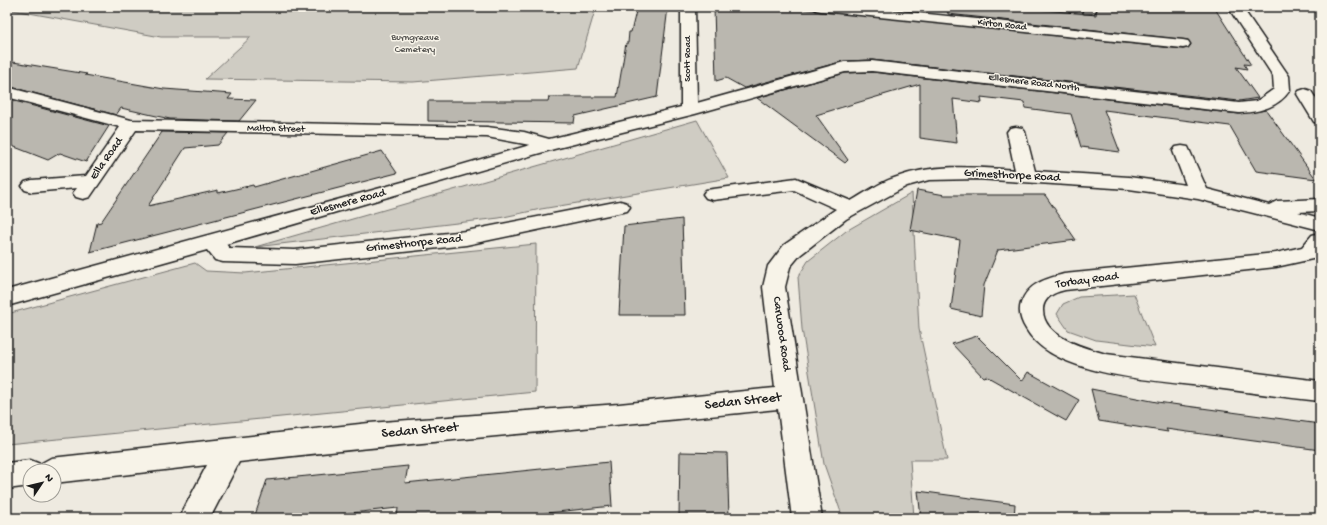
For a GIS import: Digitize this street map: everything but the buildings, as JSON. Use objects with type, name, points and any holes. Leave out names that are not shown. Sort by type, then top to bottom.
[{"type":"street","name":"Scott Road","points":[[688,7],[689,110]]},
{"type":"street","name":"Kirton Road","points":[[821,7],[1183,44]]},
{"type":"street","name":"Ellesmere Road North","points":[[689,110],[844,67],[857,65],[963,75],[1239,108],[1254,108],[1267,104],[1282,90],[1281,76],[1235,7]]},
{"type":"street","points":[[1090,13],[1098,35]]},
{"type":"street","name":"Malton Street","points":[[7,92],[131,125],[487,132],[524,137],[548,145]]},
{"type":"street","points":[[1305,94],[1320,118]]},
{"type":"street","name":"Ellesmere Road","points":[[7,298],[413,185],[548,145],[689,110]]},
{"type":"street","name":"Ella Road","points":[[32,186],[88,187],[131,125]]},
{"type":"street","points":[[1016,132],[1026,175]]},
{"type":"street","points":[[1182,151],[1199,193]]},
{"type":"street","name":"Grimesthorpe Road","points":[[851,208],[900,182],[928,174],[977,173],[1026,175],[1129,183],[1199,193],[1319,226]]},
{"type":"street","points":[[713,194],[796,184],[851,208]]},
{"type":"street","name":"Grimesthorpe Road","points":[[211,241],[223,255],[262,257],[295,256],[466,238],[620,207]]},
{"type":"street","name":"Carwood Road","points":[[807,518],[774,287],[779,266],[792,250],[839,215],[851,208]]},
{"type":"street","name":"Torbay Road","points":[[1319,226],[1309,253],[1276,260],[1064,282],[1046,287],[1037,294],[1031,303],[1030,314],[1036,326],[1046,338],[1063,348],[1106,364],[1320,391]]},
{"type":"street","name":"Sedan Street","points":[[62,470],[369,435],[619,415],[790,397]]},
{"type":"street","points":[[194,518],[231,450]]},
{"type":"street","points":[[7,476],[22,474]]},
{"type":"green space","name":"Burngreave Cemetery","points":[[7,7],[596,7],[578,68],[413,82],[205,79],[251,37],[161,37],[7,9]]},
{"type":"green space","points":[[697,120],[729,178],[541,209],[499,218],[255,247]]},
{"type":"green space","points":[[912,193],[919,329],[947,460],[910,460],[914,518],[843,518],[824,464],[802,329],[798,277],[808,261],[846,231]]},
{"type":"green space","points":[[536,244],[535,392],[7,444],[7,314],[195,263],[206,271],[245,273]]},
{"type":"green space","points":[[1134,294],[1155,347],[1096,340],[1068,330],[1057,314],[1063,304],[1079,297]]}]
